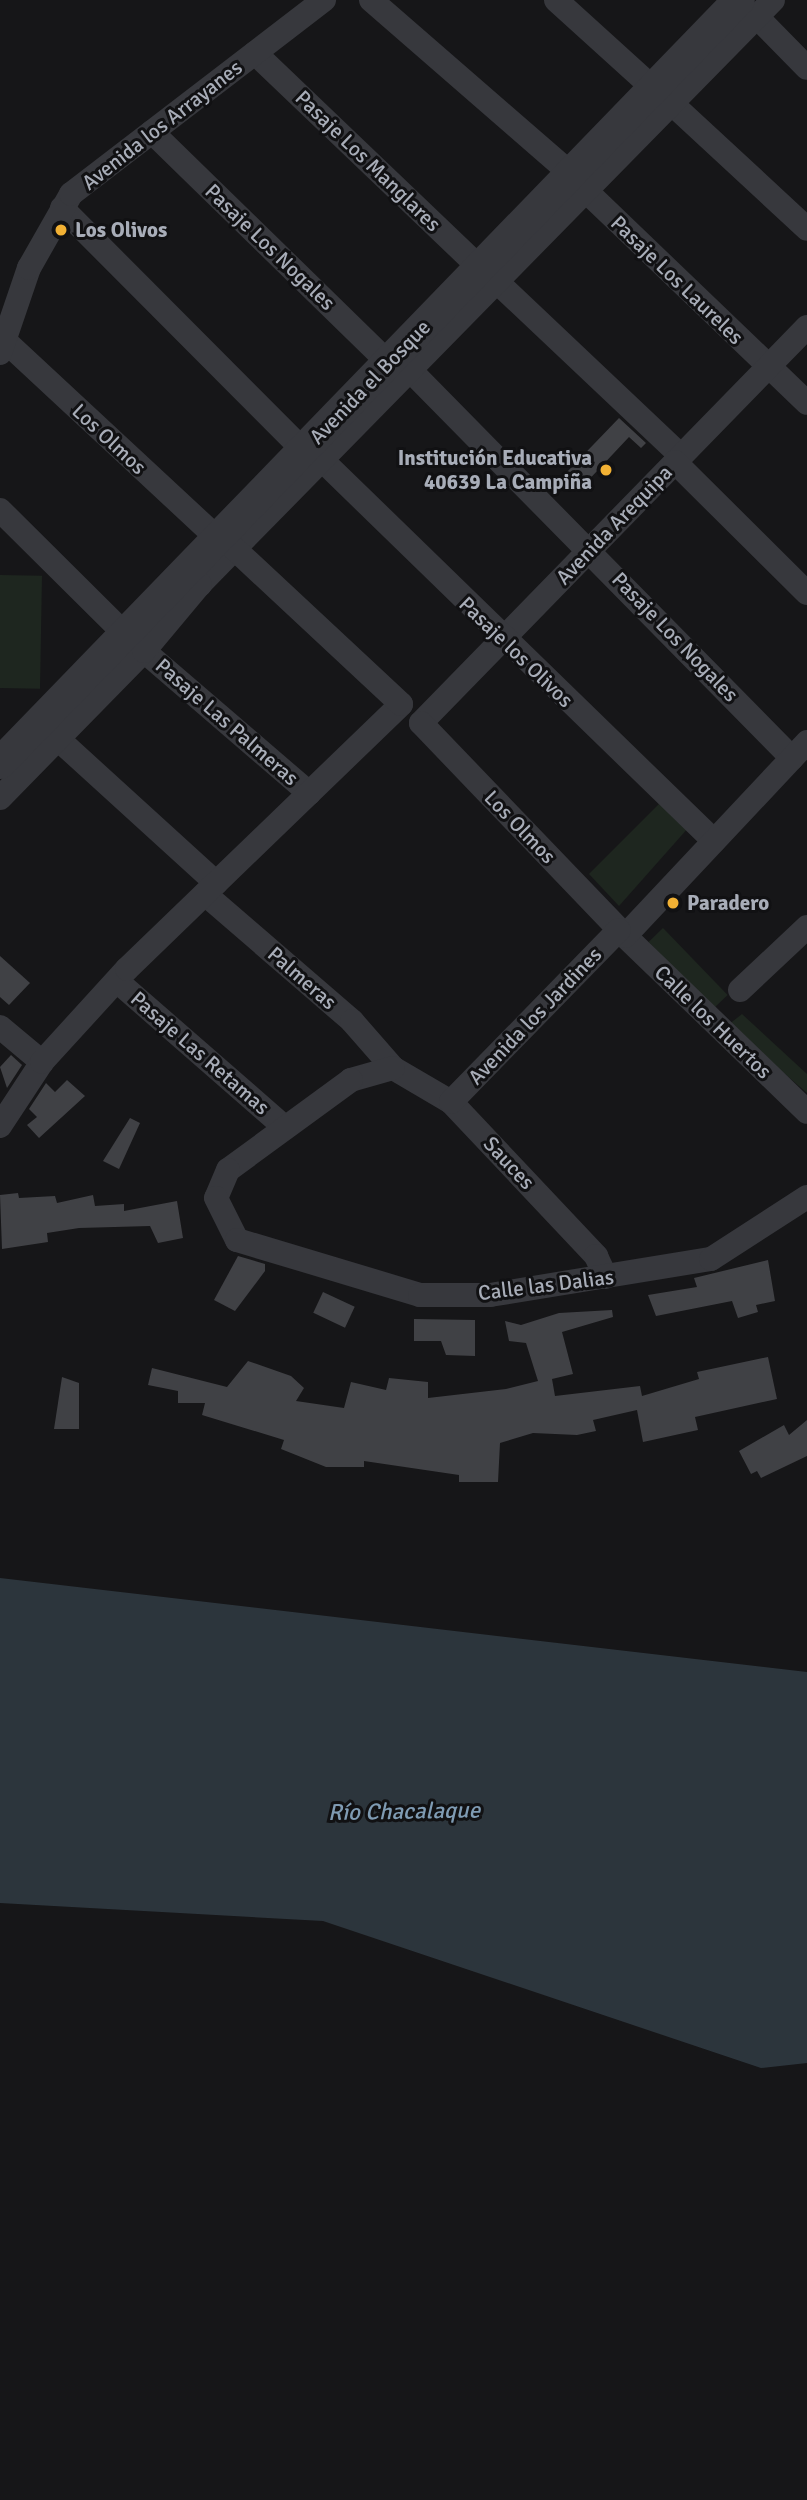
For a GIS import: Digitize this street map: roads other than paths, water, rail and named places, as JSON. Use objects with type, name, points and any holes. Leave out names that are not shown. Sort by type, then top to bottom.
[{"type":"street","name":"Avenida los Arrayanes","points":[[1,346],[29,268],[62,208],[152,132],[324,0]]},
{"type":"street","name":"Pasaje Los Laureles","points":[[371,0],[576,181],[807,404]]},
{"type":"street","points":[[556,0],[807,229]]},
{"type":"street","name":"Avenida el Bosque","points":[[0,763],[135,642],[225,543],[398,365],[453,296],[488,275],[543,200],[576,181],[660,94],[756,5]]},
{"type":"street","points":[[756,5],[807,68]]},
{"type":"street","name":"Pasaje Los Manglares","points":[[255,53],[678,459],[807,593]]},
{"type":"street","name":"Pasaje Los Nogales","points":[[152,132],[799,750]]},
{"type":"street","points":[[398,365],[488,275],[576,181]]},
{"type":"street","name":"Pasaje los Olivos","points":[[62,208],[312,455],[714,841]]},
{"type":"street","name":"Avenida Arequipa","points":[[421,723],[807,327]]},
{"type":"street","name":"Los Olmos","points":[[1,346],[225,543],[401,704],[309,793]]},
{"type":"street","name":"Pasaje Las Palmeras","points":[[0,510],[135,642],[309,793]]},
{"type":"street","points":[[0,798],[58,739],[135,642]]},
{"type":"street","name":"Los Olmos","points":[[421,723],[622,933]]},
{"type":"street","name":"Palmeras","points":[[58,739],[211,889],[352,1021],[394,1068]]},
{"type":"street","name":"Avenida los Jardines","points":[[451,1102],[714,841],[799,750]]},
{"type":"street","points":[[0,1126],[42,1062],[117,981],[309,793]]},
{"type":"street","points":[[740,990],[807,927]]},
{"type":"street","name":"Calle los Huertos","points":[[622,933],[806,1111]]},
{"type":"street","name":"Pasaje Las Retamas","points":[[117,981],[282,1125]]},
{"type":"street","points":[[0,1027],[42,1062]]},
{"type":"street","points":[[282,1125],[351,1080],[394,1068]]},
{"type":"street","name":"Sauces","points":[[394,1068],[451,1102],[596,1256],[606,1277]]},
{"type":"street","name":"Calle las Dalias","points":[[282,1125],[228,1170],[216,1198],[237,1240],[419,1295],[490,1295],[711,1259],[807,1197]]},
{"type":"water","name":"Río Chacalaque","points":[[0,1578],[807,1672],[807,2063],[761,2068],[323,1921],[0,1903]]},
{"type":"place","name":"Los Olivos","points":[[61,230]]},
{"type":"place","name":"Institución Educativa 40639 La Campiña","points":[[606,470]]},
{"type":"place","name":"Paradero","points":[[673,903]]}]
